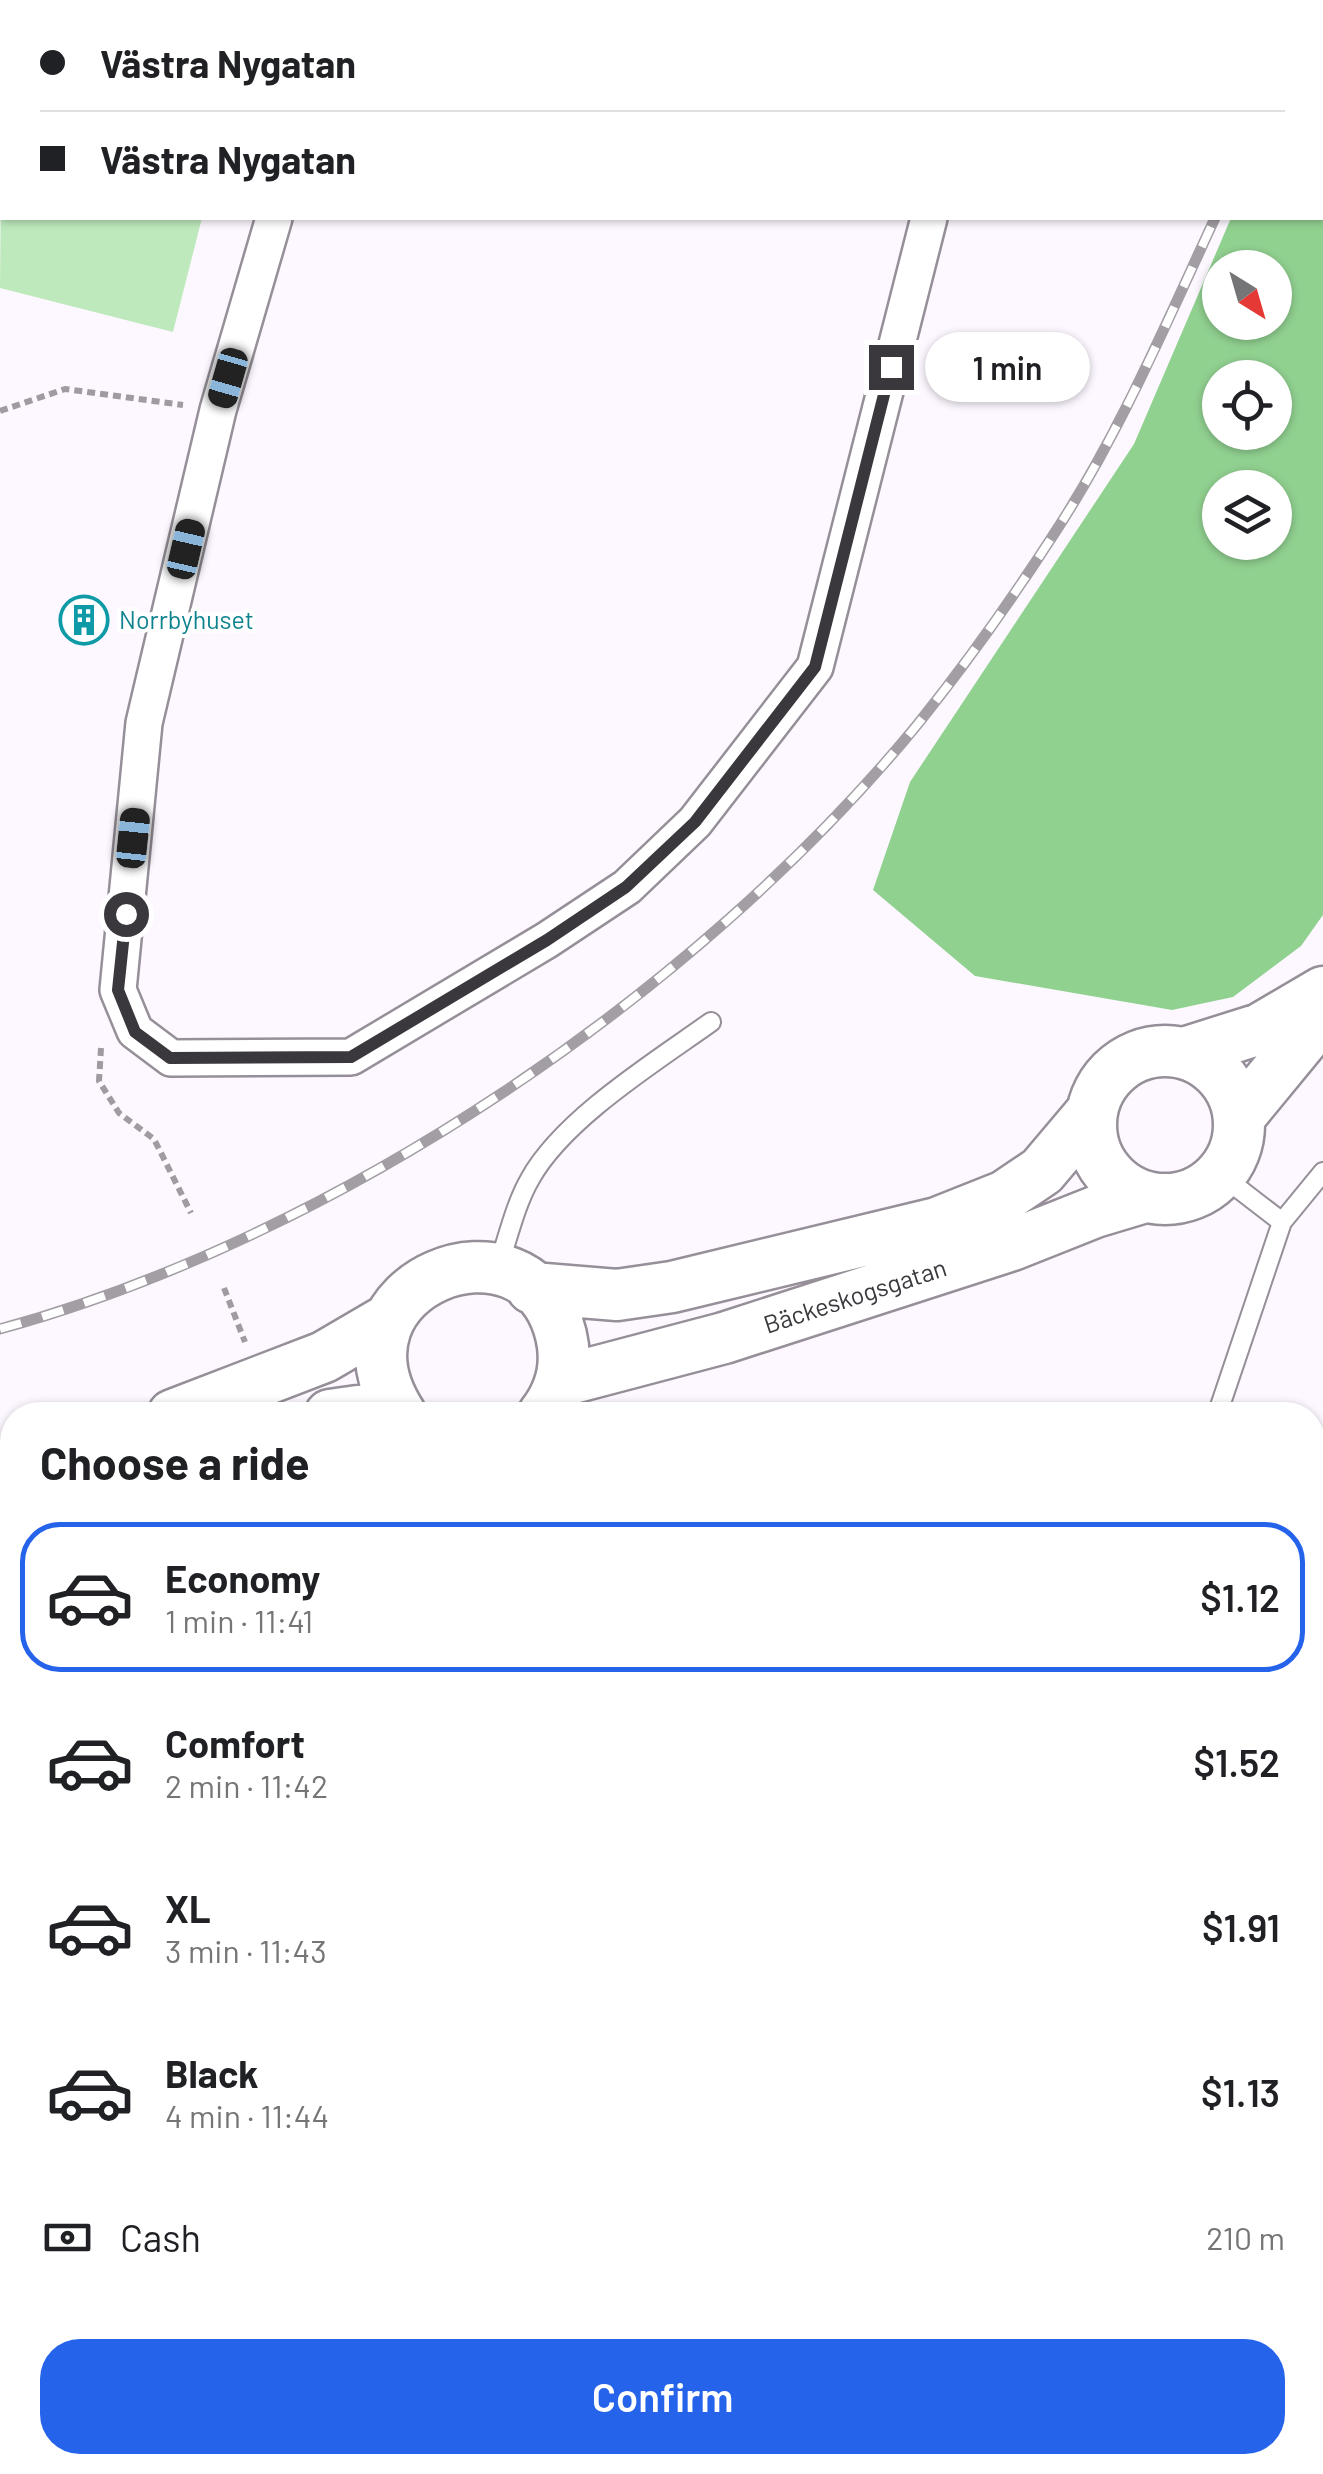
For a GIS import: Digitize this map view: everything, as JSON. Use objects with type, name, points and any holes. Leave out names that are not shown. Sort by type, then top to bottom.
[{"type":"main road","points":[[1184,1053],[1222,1076],[1236,1102],[1240,1130],[1234,1154],[1210,1184],[1186,1196],[1145,1197],[1120,1185],[1102,1165],[1092,1140],[1091,1113],[1102,1084],[1124,1062],[1153,1052],[1184,1053],[1260,1029],[1323,992]]},
{"type":"main road","points":[[1239,1117],[1323,1015]]},
{"type":"main road","name":"Bäckeskogsgatan","points":[[389,1319],[408,1292],[434,1274],[465,1266],[618,1295],[672,1287],[936,1223],[1005,1196],[1042,1171],[1091,1113]]},
{"type":"main road","name":"Bäckeskogsgatan","points":[[552,1398],[1145,1197]]},
{"type":"main road","points":[[515,1278],[544,1300],[560,1330],[564,1364],[552,1398]]},
{"type":"main road","points":[[207,1402],[324,1357],[389,1319]]},
{"type":"main road","points":[[389,1319],[382,1369],[394,1402]]},
{"type":"street","points":[[273,220],[218,410],[144,723],[118,990],[135,1032],[170,1058],[351,1057],[547,940],[626,887],[695,822],[815,667],[928,220]]},
{"type":"lane","points":[[515,1278],[530,1179],[559,1139],[638,1074],[711,1022]]},
{"type":"lane","points":[[1222,1402],[1282,1222],[1323,1172]]},
{"type":"lane","points":[[1220,1175],[1282,1222]]},
{"type":"path","points":[[0,411],[65,389],[218,410]]},
{"type":"path","points":[[118,990],[101,1044],[99,1081],[119,1114],[154,1138],[191,1212]]},
{"type":"path","points":[[224,1288],[246,1342]]},
{"type":"green space","points":[[1,220],[201,220],[173,332],[0,288]]},
{"type":"green space","points":[[1230,220],[1323,220],[1323,915],[1301,946],[1233,997],[1172,1010],[975,976],[873,890],[910,782],[1134,444],[1202,286],[1202,340],[1292,340],[1292,250],[1217,250]]},
{"type":"railway","points":[[0,1329],[127,1288],[254,1234],[380,1168],[502,1093],[618,1010],[728,920],[828,824],[917,725],[1003,609],[1098,460],[1140,381],[1214,220]]},
{"type":"place","name":"Norrbyhuset","points":[[84,620]]},
{"type":"route","points":[[126,914],[118,990],[135,1032],[170,1058],[351,1057],[547,940],[626,887],[695,822],[815,667],[891,367]]}]
